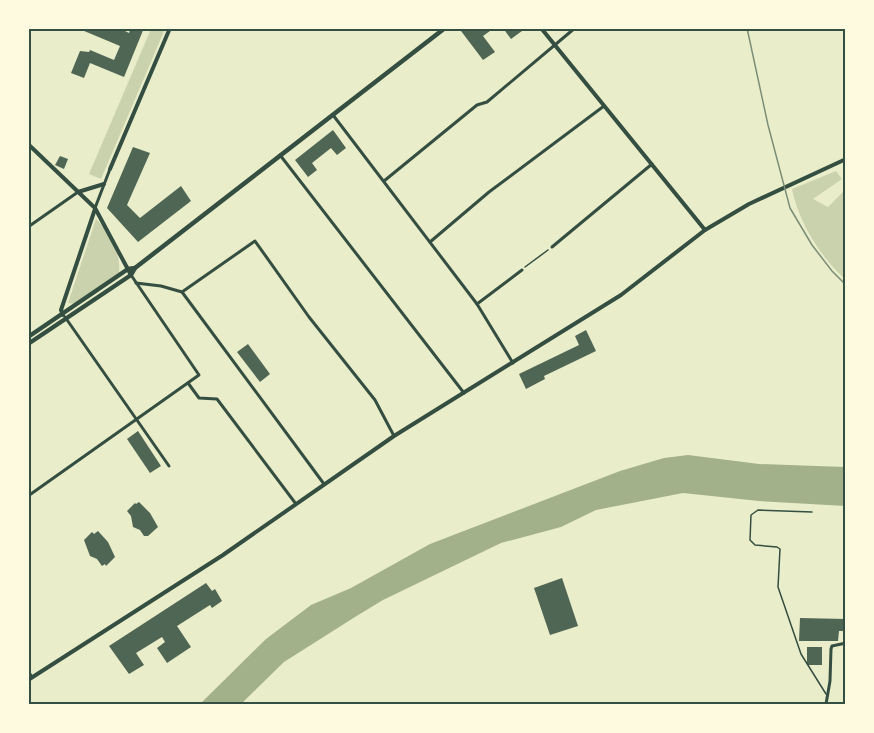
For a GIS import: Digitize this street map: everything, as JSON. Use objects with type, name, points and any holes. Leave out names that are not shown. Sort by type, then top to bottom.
[{"type":"main road","points":[[28,337],[128,269],[135,267],[445,28]]},
{"type":"main road","points":[[28,344],[131,275],[135,267]]},
{"type":"street","points":[[169,466],[66,320],[62,310],[104,184],[170,28]]},
{"type":"street","points":[[541,28],[705,230]]},
{"type":"street","points":[[384,181],[477,105],[487,102],[575,28]]},
{"type":"street","points":[[430,242],[489,192],[604,106]]},
{"type":"street","points":[[333,114],[477,304],[513,363]]},
{"type":"street","points":[[28,144],[95,208],[131,275],[199,375],[28,495]]},
{"type":"street","points":[[280,155],[464,393]]},
{"type":"street","points":[[28,671],[30,678],[214,561],[394,436],[621,295],[705,230],[774,191],[846,159]]},
{"type":"street","points":[[552,247],[652,164]]},
{"type":"street","points":[[28,227],[78,192],[104,184]]},
{"type":"street","points":[[182,292],[255,241],[309,317],[375,400],[394,436]]},
{"type":"street","points":[[477,304],[522,270]]},
{"type":"street","points":[[136,282],[182,292],[324,484]]},
{"type":"street","points":[[188,383],[199,398],[217,399],[296,504]]},
{"type":"street","points":[[826,705],[826,694],[830,681],[831,649],[832,646],[846,643]]},
{"type":"lane","points":[[812,512],[758,510],[751,514],[750,540],[755,545],[780,549],[778,587],[801,654],[826,694]]},
{"type":"path","points":[[522,270],[552,247]]},
{"type":"shaded area","points":[[151,29],[165,29],[101,179],[89,174]]},
{"type":"shaded area","points":[[836,171],[842,179],[813,199],[828,207],[843,192],[845,196],[845,279],[827,260],[812,238],[795,202],[792,189]]},
{"type":"shaded area","points":[[96,219],[114,244],[119,273],[76,304],[68,303]]},
{"type":"shaded area","points":[[688,455],[759,464],[845,467],[845,506],[759,501],[683,493],[596,510],[561,527],[501,543],[383,600],[284,662],[241,704],[200,704],[266,639],[311,605],[351,588],[430,544],[620,471],[664,458]]},
{"type":"building","points":[[77,28],[119,28],[129,33],[131,28],[144,28],[124,77],[90,63],[84,78],[71,73],[80,51],[89,52],[90,50],[114,60],[120,46]]},
{"type":"building","points":[[465,28],[494,28],[483,36],[495,52],[483,60],[461,31]]},
{"type":"building","points":[[503,28],[526,28],[511,39]]},
{"type":"building","points":[[333,130],[346,148],[337,155],[331,148],[312,163],[317,170],[308,177],[295,160]]},
{"type":"building","points":[[133,147],[150,153],[127,205],[140,218],[181,186],[191,201],[138,242],[107,208]]},
{"type":"building","points":[[60,156],[68,159],[64,169],[55,165]]},
{"type":"building","points":[[586,330],[596,351],[544,376],[545,379],[526,389],[519,374],[579,345],[575,336]]},
{"type":"building","points":[[248,344],[270,374],[260,382],[237,352]]},
{"type":"building","points":[[138,431],[161,466],[150,473],[127,439]]},
{"type":"building","points":[[139,502],[150,513],[158,527],[148,536],[144,536],[140,530],[133,527],[131,516],[127,511]]},
{"type":"building","points":[[98,531],[108,542],[115,557],[106,566],[105,564],[102,566],[97,559],[90,556],[84,540],[92,532],[94,534]]},
{"type":"building","points":[[562,578],[578,626],[550,635],[534,588]]},
{"type":"building","points":[[206,583],[212,591],[215,589],[222,601],[212,608],[210,605],[177,626],[191,647],[167,663],[157,648],[165,642],[162,637],[136,653],[144,665],[129,674],[109,646]]},
{"type":"building","points":[[800,618],[846,619],[846,631],[839,631],[838,641],[799,641]]},
{"type":"building","points":[[807,647],[822,647],[822,665],[807,665]]},
{"type":"railway","points":[[747,28],[768,125],[790,208],[812,245],[846,285]]}]
